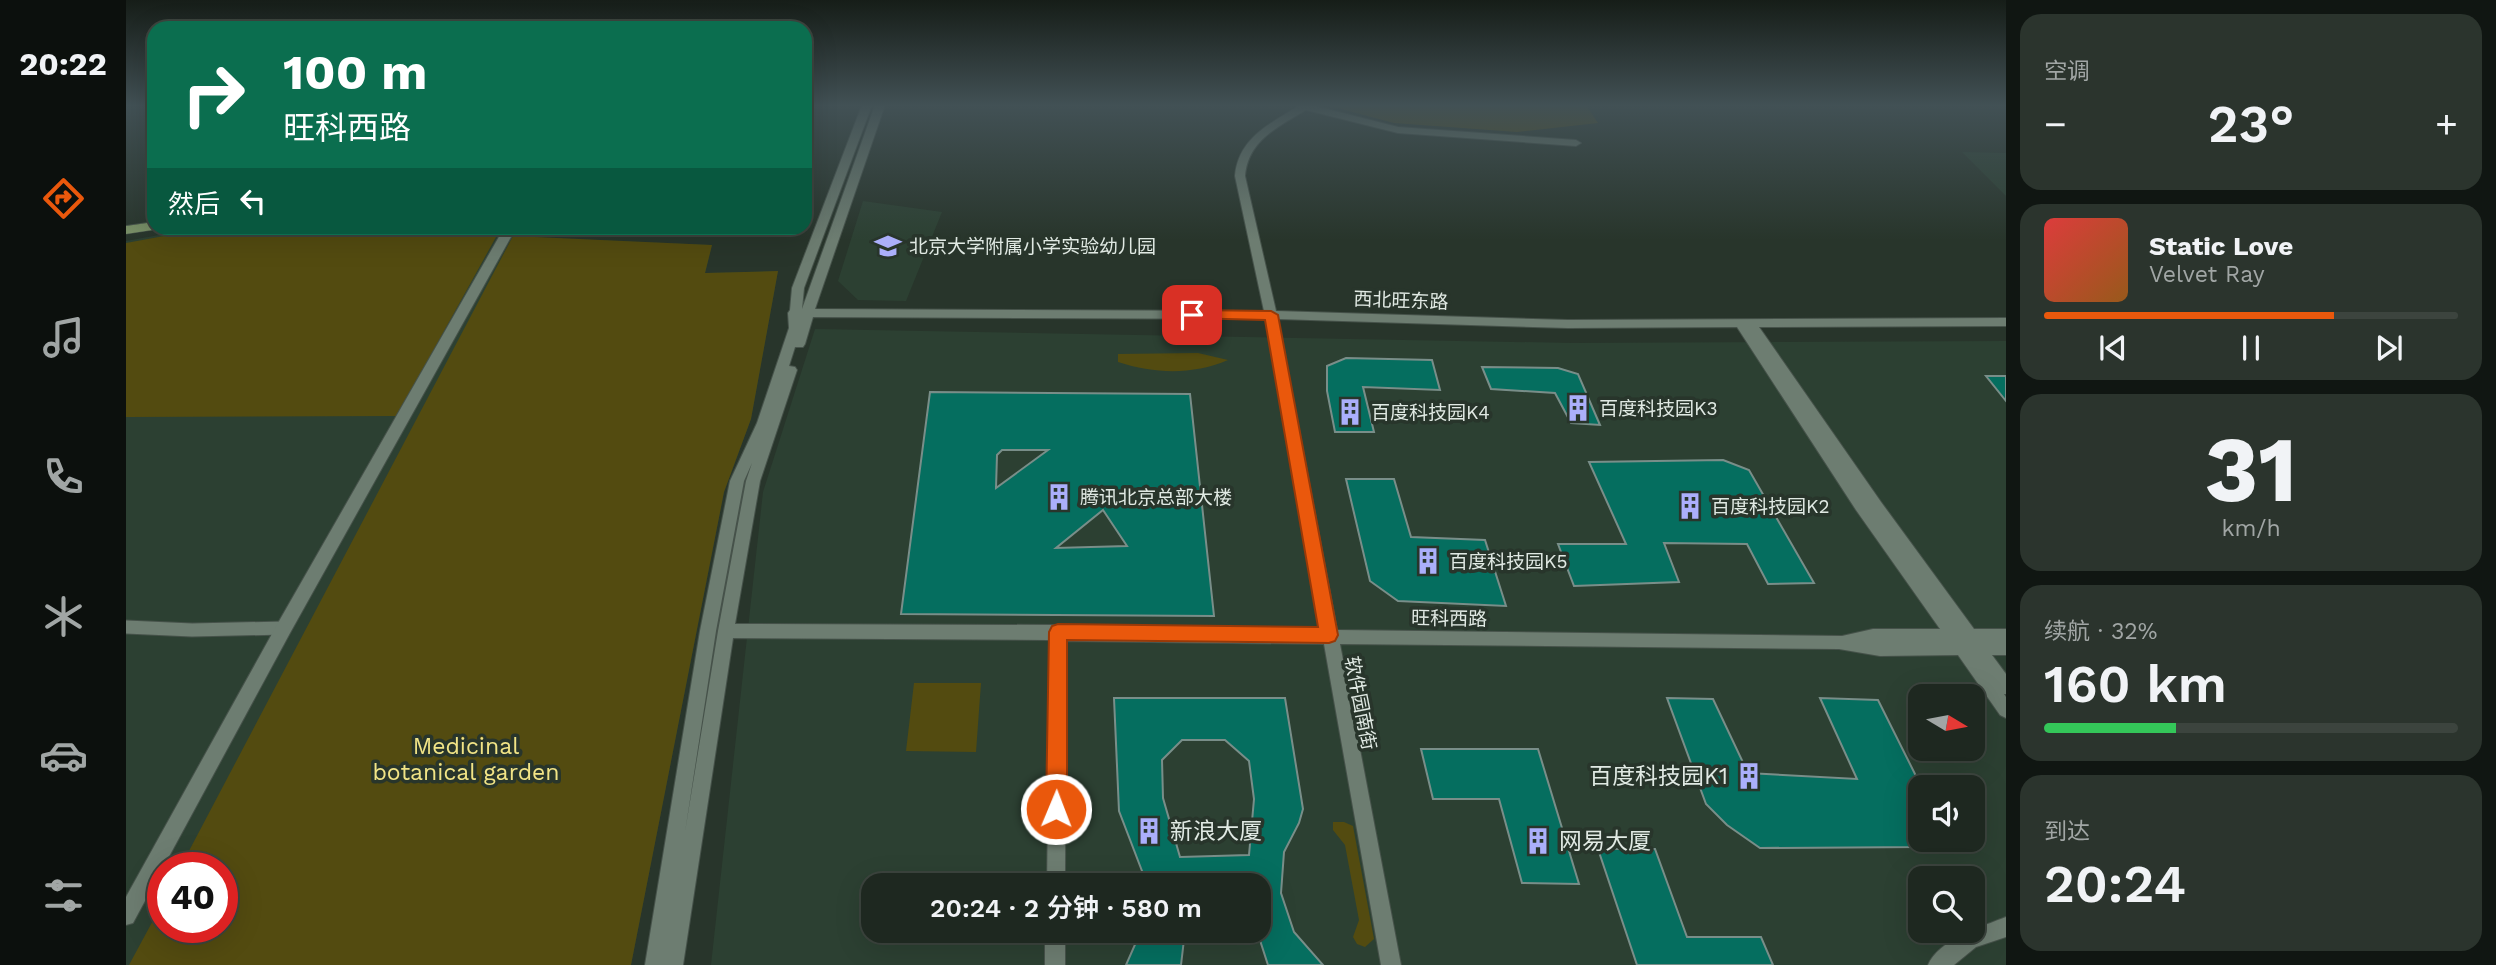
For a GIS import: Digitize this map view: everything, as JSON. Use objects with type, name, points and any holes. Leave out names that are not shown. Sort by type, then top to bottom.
[{"type":"main road","points":[[126,219],[147,215]]},
{"type":"main road","points":[[126,230],[147,227]]},
{"type":"street","points":[[673,965],[726,631],[753,481],[801,313],[798,288],[850,150]]},
{"type":"street","points":[[655,965],[708,631],[737,481],[764,423],[795,328],[863,150]]},
{"type":"street","name":"软件园南街","points":[[1245,150],[1239,162],[1271,315],[1391,965]]},
{"type":"street","points":[[126,916],[284,628],[506,235]]},
{"type":"street","name":"西北旺东路","points":[[801,313],[1271,315],[1568,324],[2006,321]]},
{"type":"street","points":[[1742,323],[1743,330],[1854,495],[1966,642],[2006,687]]},
{"type":"street","points":[[126,627],[192,630],[284,628]]},
{"type":"street","name":"旺科西路","points":[[726,631],[1058,632],[1581,641],[1839,642],[1880,649],[1966,642]]},
{"type":"street","points":[[1056,873],[1058,632]]},
{"type":"street","points":[[1966,642],[2006,636]]},
{"type":"street","points":[[1966,642],[2006,648]]},
{"type":"street","points":[[1966,642],[2006,710]]},
{"type":"street","points":[[1938,965],[1970,940],[2006,927]]},
{"type":"street","points":[[1055,943],[1055,965]]},
{"type":"shaded area","points":[[1962,152],[2006,153],[2006,196]]},
{"type":"shaded area","name":"北京大学附属小学实验幼儿园","points":[[863,201],[942,212],[906,301],[858,300],[838,281]]},
{"type":"shaded area","name":"Medicinal botanical garden","points":[[159,235],[526,235],[525,237],[712,245],[705,273],[778,271],[751,419],[724,492],[631,965],[126,965],[126,241]]},
{"type":"shaded area","points":[[815,329],[1573,343],[2006,341],[2006,965],[711,965],[763,492]]},
{"type":"green space","points":[[170,235],[497,235],[397,416],[126,417],[126,243]]},
{"type":"green space","name":"Medicinal botanical garden","points":[[513,236],[712,245],[705,273],[778,271],[751,419],[724,492],[631,965],[129,965],[147,932],[147,943],[238,943],[238,852],[188,852]]},
{"type":"green space","points":[[1198,353],[1228,360],[1201,368],[1174,371],[1146,369],[1118,362],[1118,354]]},
{"type":"green space","points":[[914,683],[981,683],[976,752],[906,751]]},
{"type":"green space","points":[[1333,822],[1344,822],[1353,826],[1374,939],[1365,947],[1357,944],[1353,937],[1359,920],[1345,845],[1333,830]]},
{"type":"building","name":"百度科技园K4","points":[[1346,358],[1432,360],[1440,390],[1363,387],[1374,432],[1335,432],[1327,391],[1327,366]]},
{"type":"building","name":"百度科技园K3","points":[[1482,367],[1558,368],[1578,374],[1600,425],[1571,423],[1555,393],[1491,389]]},
{"type":"building","points":[[1986,376],[2006,376],[2006,401]]},
{"type":"building","name":"腾讯北京总部大楼","points":[[930,392],[1190,394],[1214,616],[901,614]],"holes":[[[1002,450],[1048,450],[996,488],[997,455]],[[1103,510],[1127,546],[1056,548]]]},
{"type":"building","name":"百度科技园K2","points":[[1723,460],[1749,470],[1814,583],[1768,584],[1747,544],[1664,543],[1679,582],[1574,586],[1558,544],[1626,544],[1589,462]]},
{"type":"building","name":"百度科技园K5","points":[[1346,479],[1394,479],[1411,537],[1485,540],[1506,606],[1398,601],[1370,581]]},
{"type":"building","name":"新浪大厦","points":[[1114,698],[1285,698],[1303,809],[1284,852],[1281,893],[1294,932],[1323,965],[1268,965],[1261,943],[1271,943],[1271,873],[1142,871],[1119,811]],"holes":[[[1182,740],[1225,740],[1249,761],[1254,799],[1249,855],[1180,857],[1163,798],[1162,760]]]},
{"type":"building","name":"百度科技园K1","points":[[1667,698],[1713,699],[1748,773],[1857,779],[1820,698],[1878,700],[1916,775],[1908,775],[1908,847],[1760,848],[1727,825],[1706,804]]},
{"type":"building","name":"网易大厦","points":[[1421,749],[1538,749],[1579,884],[1522,883],[1499,799],[1433,799]]},
{"type":"building","name":"网易大厦","points":[[1598,849],[1655,849],[1687,937],[1761,937],[1773,965],[1637,965]]},
{"type":"building","points":[[1136,943],[1184,943],[1181,965],[1126,965]]},
{"type":"place","name":"北京大学附属小学实验幼儿园","points":[[888,246]]},
{"type":"place","name":"百度科技园K3","points":[[1578,408]]},
{"type":"place","name":"百度科技园K4","points":[[1350,412]]},
{"type":"place","name":"腾讯北京总部大楼","points":[[1059,497]]},
{"type":"place","name":"百度科技园K2","points":[[1690,506]]},
{"type":"place","name":"百度科技园K5","points":[[1428,561]]},
{"type":"place","name":"百度科技园K1","points":[[1749,776]]},
{"type":"place","name":"新浪大厦","points":[[1149,831]]},
{"type":"place","name":"网易大厦","points":[[1538,841]]},
{"type":"route","points":[[1056,809],[1058,632],[1329,635],[1271,315],[1192,315]]}]
